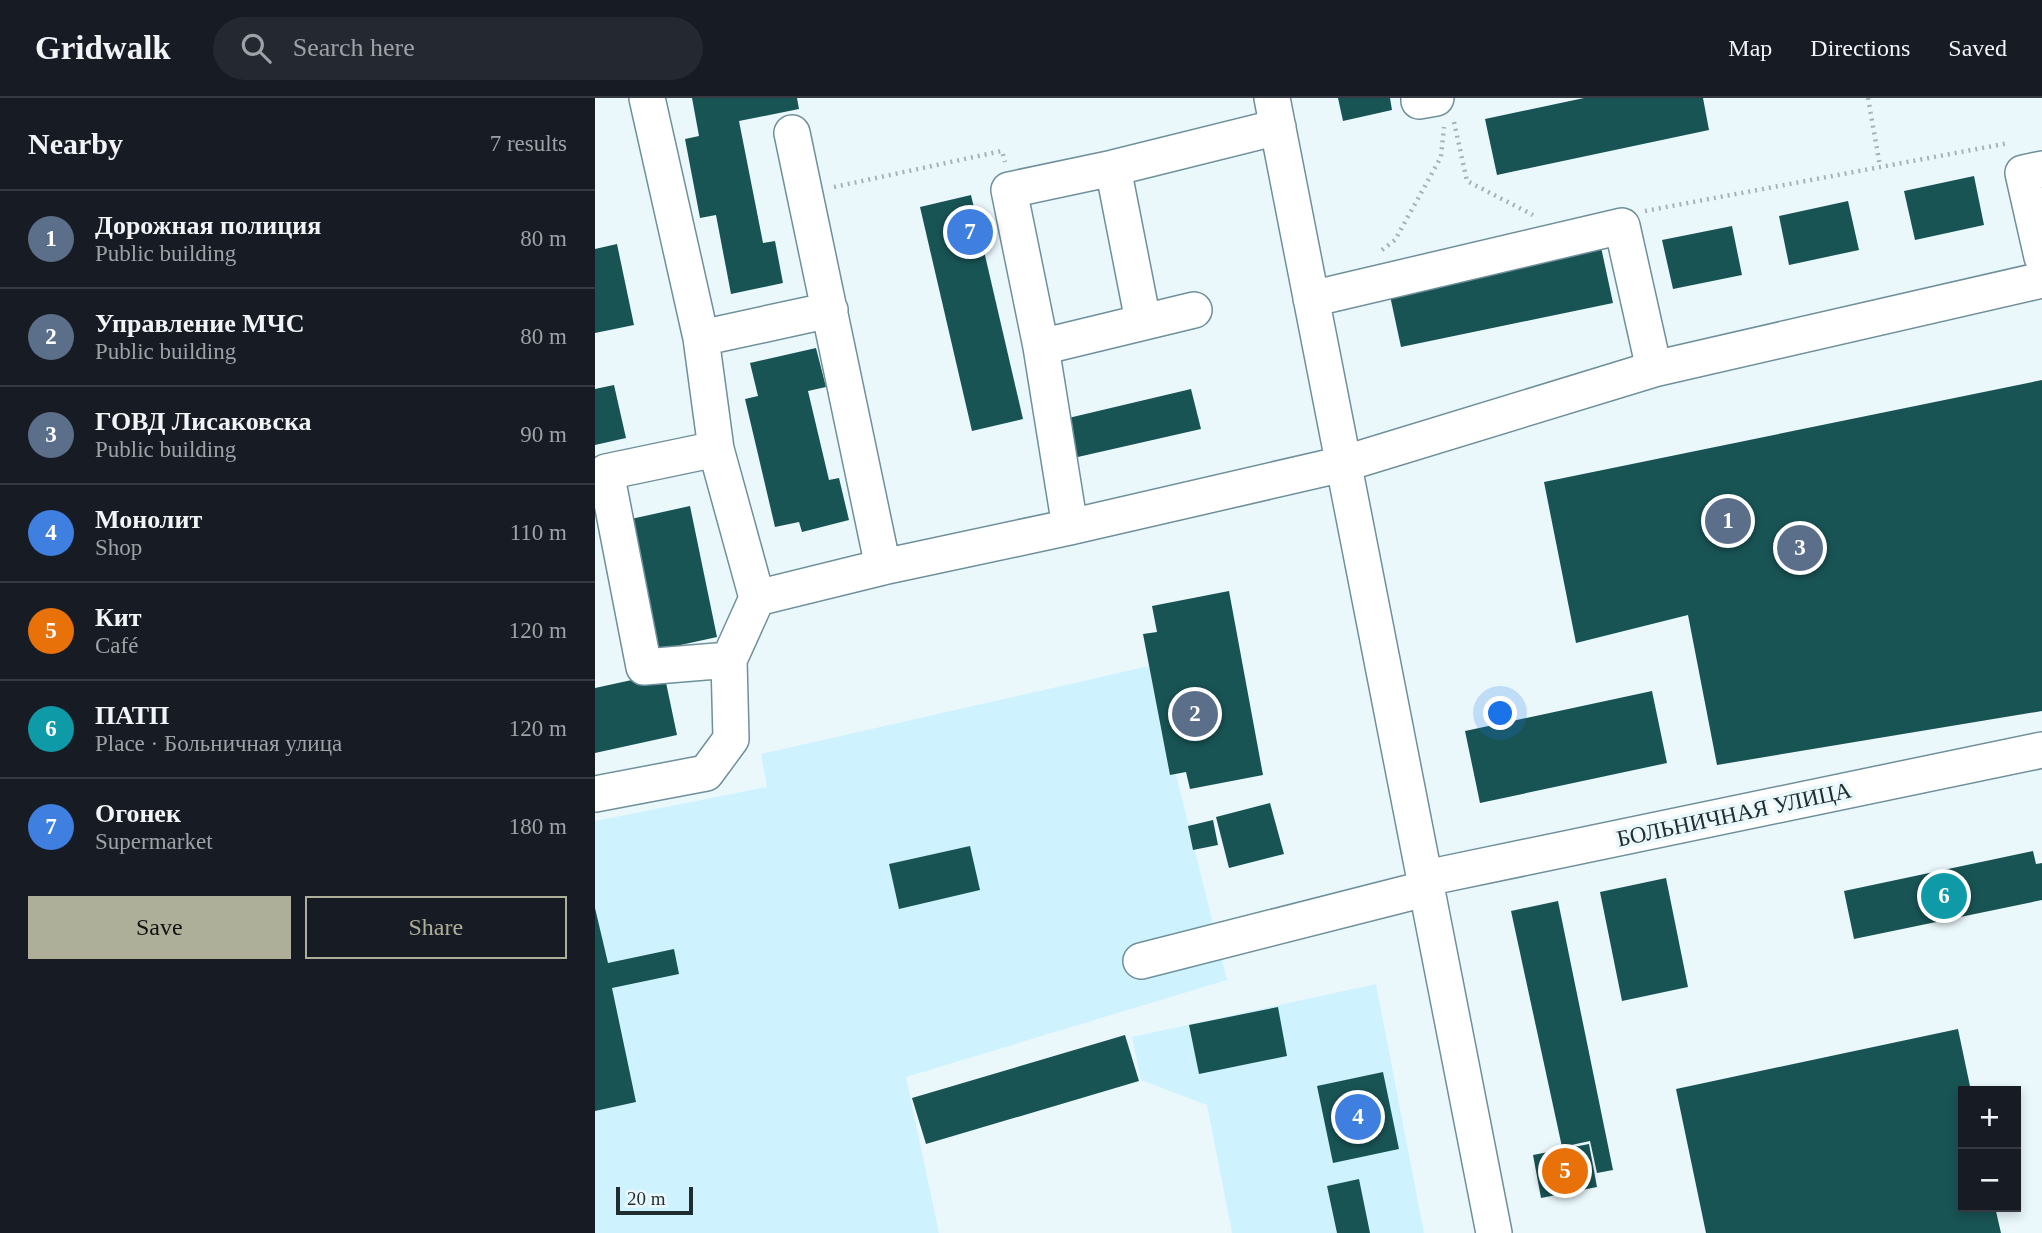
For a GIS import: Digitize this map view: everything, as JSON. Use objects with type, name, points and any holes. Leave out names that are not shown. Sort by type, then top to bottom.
[{"type":"street","points":[[595,794],[706,773],[731,739],[729,660],[757,598],[716,449],[701,338],[647,98]]},
{"type":"street","points":[[1419,98],[1419,101],[1444,110]]},
{"type":"street","points":[[1070,527],[1041,346],[1009,190],[1113,168],[1275,112],[1494,1233]]},
{"type":"street","points":[[792,133],[883,567]]},
{"type":"street","points":[[1113,168],[1143,321]]},
{"type":"street","points":[[2042,169],[2023,173],[2042,257]]},
{"type":"street","points":[[1311,299],[1622,226],[1654,369]]},
{"type":"street","points":[[757,598],[883,567],[1343,464],[1654,369],[2042,279]]},
{"type":"street","points":[[701,338],[829,310]]},
{"type":"street","points":[[1041,346],[1194,310]]},
{"type":"street","points":[[716,449],[600,474],[644,667],[729,660]]},
{"type":"street","name":"БОЛЬНИЧНАЯ УЛИЦА","points":[[1141,961],[1427,883],[2042,750]]},
{"type":"path","points":[[1868,98],[1880,166]]},
{"type":"path","points":[[1444,110],[1467,181],[1538,218]]},
{"type":"path","points":[[1374,255],[1395,240],[1441,157],[1444,110]]},
{"type":"path","points":[[1622,226],[1642,212],[2009,143]]},
{"type":"path","points":[[806,193],[1002,151],[1006,164]]},
{"type":"shaded area","points":[[1149,666],[1227,980],[906,1077],[939,1233],[595,1233],[595,821],[767,787],[761,754]]},
{"type":"shaded area","points":[[1376,984],[1424,1233],[1232,1233],[1207,1105],[1141,1080],[1132,1037]]},
{"type":"building","points":[[692,98],[797,98],[799,109],[739,121],[763,243],[775,241],[783,283],[731,294],[716,215],[700,218],[685,139],[699,136]]},
{"type":"building","points":[[1338,98],[1390,98],[1392,110],[1343,121]]},
{"type":"building","points":[[1584,98],[1703,98],[1709,130],[1497,175],[1485,119]]},
{"type":"building","points":[[1974,176],[1984,225],[1915,240],[1904,191]]},
{"type":"building","points":[[971,195],[1023,419],[972,431],[920,207]]},
{"type":"building","points":[[1848,201],[1859,250],[1789,265],[1779,216]]},
{"type":"building","points":[[1732,226],[1742,275],[1673,289],[1662,240]]},
{"type":"building","points":[[617,244],[634,325],[595,333],[595,249]]},
{"type":"building","points":[[1601,247],[1613,303],[1401,347],[1389,291]]},
{"type":"building","points":[[816,348],[826,387],[808,391],[829,480],[839,478],[849,520],[802,532],[799,522],[775,527],[745,399],[758,396],[750,363]]},
{"type":"building","points":[[2042,380],[2042,711],[1717,765],[1688,615],[1576,643],[1544,482]]},
{"type":"building","points":[[614,385],[626,438],[595,445],[595,389]]},
{"type":"building","points":[[1191,389],[1201,429],[1069,459],[1060,420]]},
{"type":"building","points":[[690,506],[717,637],[658,650],[631,519]]},
{"type":"building","points":[[1229,591],[1263,775],[1190,789],[1186,772],[1170,775],[1143,634],[1157,632],[1152,606]]},
{"type":"building","points":[[664,673],[677,735],[595,753],[595,688]]},
{"type":"building","points":[[1652,691],[1667,763],[1480,803],[1465,731]]},
{"type":"building","points":[[1270,803],[1284,854],[1229,868],[1216,817]]},
{"type":"building","points":[[1213,820],[1218,845],[1193,850],[1188,826]]},
{"type":"building","points":[[970,846],[980,890],[899,909],[889,864]]},
{"type":"building","points":[[2033,851],[2036,864],[2042,863],[2042,900],[1854,939],[1844,891]]},
{"type":"building","points":[[1666,878],[1688,987],[1622,1001],[1600,892]]},
{"type":"building","points":[[1558,901],[1613,1170],[1597,1173],[1590,1141],[1562,1147],[1511,911]]},
{"type":"building","points":[[595,908],[608,963],[674,949],[679,974],[612,988],[636,1102],[595,1111]]},
{"type":"building","points":[[1278,1007],[1287,1056],[1199,1074],[1189,1025]]},
{"type":"building","points":[[1958,1029],[1970,1086],[1958,1086],[1958,1212],[1996,1212],[2001,1233],[1706,1233],[1676,1089]]},
{"type":"building","points":[[1125,1035],[1139,1081],[926,1144],[912,1098]]},
{"type":"building","points":[[1383,1072],[1399,1149],[1333,1163],[1317,1086]]},
{"type":"building","points":[[1589,1144],[1597,1187],[1541,1198],[1533,1155]]},
{"type":"building","points":[[1359,1179],[1370,1233],[1337,1233],[1327,1186]]},
{"type":"place","name":"Огонек","points":[[970,232]]},
{"type":"place","name":"Дорожная полиция","points":[[1728,521]]},
{"type":"place","name":"ГОВД Лисаковска","points":[[1800,548]]},
{"type":"place","name":"Управление МЧС","points":[[1195,714]]},
{"type":"place","name":"ПАТП","points":[[1944,896]]},
{"type":"place","name":"Монолит","points":[[1358,1117]]},
{"type":"place","name":"Кит","points":[[1565,1171]]}]
